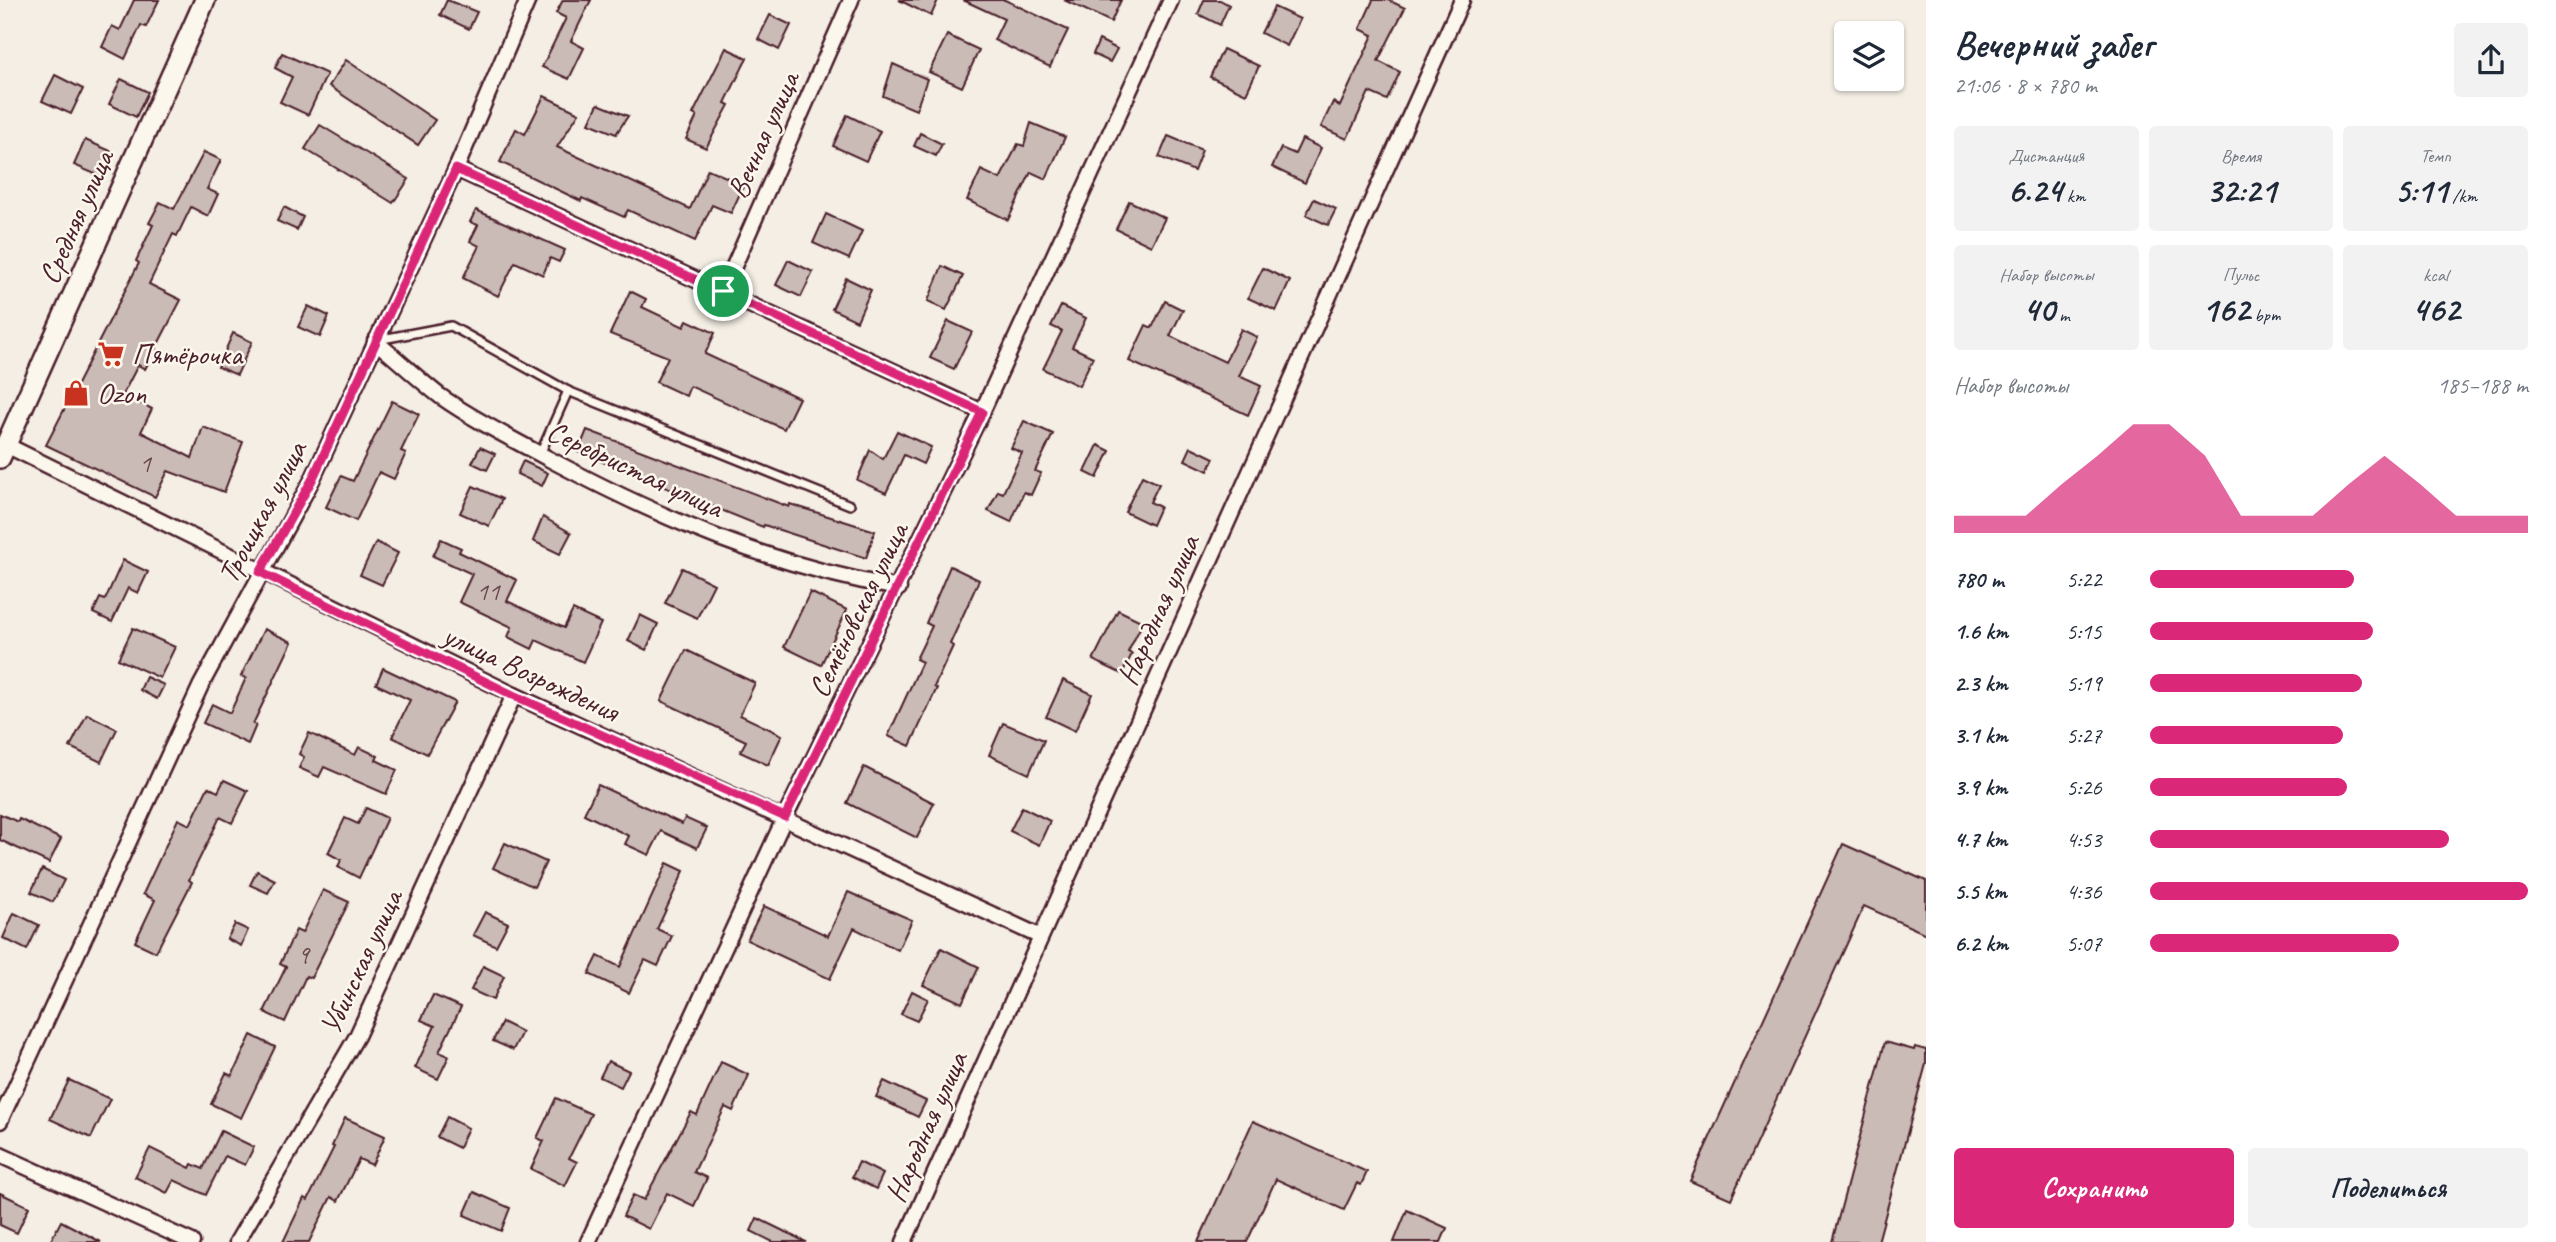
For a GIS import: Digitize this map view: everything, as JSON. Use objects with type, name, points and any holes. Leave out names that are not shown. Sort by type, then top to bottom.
[{"type":"street","name":"Средняя улица","points":[[3,452],[205,0]]},
{"type":"street","name":"Троицкая улица","points":[[0,1121],[201,685],[312,480],[456,169],[528,0]]},
{"type":"street","name":"Вечная улица","points":[[723,291],[851,0]]},
{"type":"street","name":"Семёновская улица","points":[[588,1242],[785,817],[982,412],[1171,0]]},
{"type":"street","name":"Народная улица","points":[[904,1242],[1039,936],[1462,0]]},
{"type":"street","points":[[456,169],[982,412]]},
{"type":"street","name":"Серебристая улица","points":[[375,341],[441,396],[540,454],[634,504],[749,550],[841,578],[899,587]]},
{"type":"street","name":"улица Возрождения","points":[[3,452],[260,572],[513,695],[785,817],[1039,936]]},
{"type":"street","name":"Убинская улица","points":[[237,1242],[357,1036],[513,695]]},
{"type":"street","points":[[0,1155],[192,1242]]},
{"type":"lane","points":[[375,341],[451,326],[568,391],[850,505]]},
{"type":"lane","points":[[540,454],[568,391]]},
{"type":"building","points":[[134,0],[159,0],[146,27],[141,25],[125,59],[102,47],[112,26],[120,30]]},
{"type":"building","points":[[447,0],[477,12],[469,29],[440,15]]},
{"type":"building","points":[[563,0],[591,0],[571,41],[584,48],[569,79],[542,67],[566,18],[556,13]]},
{"type":"building","points":[[899,0],[938,0],[931,16]]},
{"type":"building","points":[[963,0],[1005,0],[1068,30],[1050,67],[994,40],[1004,19]]},
{"type":"building","points":[[1064,0],[1121,0],[1111,22]]},
{"type":"building","points":[[1204,0],[1220,0],[1229,5],[1220,25],[1198,14]]},
{"type":"building","points":[[1373,0],[1388,0],[1405,8],[1378,61],[1400,72],[1387,100],[1369,92],[1347,139],[1321,127],[1333,102],[1340,106],[1373,35],[1360,29]]},
{"type":"building","points":[[1274,7],[1300,19],[1287,46],[1261,33]]},
{"type":"building","points":[[770,15],[791,25],[779,50],[758,39]]},
{"type":"building","points":[[947,35],[979,50],[962,87],[929,72]]},
{"type":"building","points":[[1099,40],[1117,49],[1110,62],[1093,54]]},
{"type":"building","points":[[726,48],[747,58],[725,103],[729,105],[706,148],[686,139],[697,116],[693,114]]},
{"type":"building","points":[[1223,49],[1259,66],[1246,94],[1210,77]]},
{"type":"building","points":[[282,53],[327,74],[308,115],[280,102],[292,77],[275,68]]},
{"type":"building","points":[[346,60],[435,120],[418,145],[329,86]]},
{"type":"building","points":[[893,64],[927,79],[916,110],[883,96]]},
{"type":"building","points":[[55,75],[83,89],[71,114],[42,101]]},
{"type":"building","points":[[121,79],[148,92],[136,117],[109,104]]},
{"type":"building","points":[[544,96],[579,113],[557,147],[690,209],[708,169],[744,185],[731,213],[712,205],[695,241],[628,210],[624,217],[582,198],[581,201],[500,162],[516,129],[525,134]]},
{"type":"building","points":[[598,104],[628,116],[616,134],[589,123]]},
{"type":"building","points":[[847,115],[880,131],[866,161],[833,146]]},
{"type":"building","points":[[1031,123],[1065,137],[1046,179],[1031,172],[1008,220],[967,200],[981,170],[1000,179],[1018,144],[1024,146]]},
{"type":"building","points":[[320,125],[409,179],[393,203],[305,149]]},
{"type":"building","points":[[920,133],[942,144],[936,156],[914,146]]},
{"type":"building","points":[[1168,136],[1202,150],[1194,171],[1159,157]]},
{"type":"building","points":[[1302,139],[1321,148],[1305,183],[1272,167],[1281,148],[1295,154]]},
{"type":"building","points":[[85,140],[113,152],[102,177],[74,165]]},
{"type":"building","points":[[204,152],[221,160],[207,189],[218,194],[208,216],[191,207],[177,236],[173,234],[149,284],[181,300],[145,369],[138,365],[123,394],[152,409],[141,432],[192,458],[203,427],[243,442],[224,492],[168,471],[155,497],[46,445],[139,263],[136,261],[153,225],[149,223],[160,202],[174,209]]},
{"type":"building","points":[[1314,199],[1336,209],[1328,225],[1306,215]]},
{"type":"building","points":[[1129,201],[1165,218],[1151,246],[1116,229]]},
{"type":"building","points":[[284,207],[303,217],[297,230],[277,221]]},
{"type":"building","points":[[476,210],[565,250],[559,262],[550,258],[543,275],[515,262],[498,296],[463,278],[479,246],[470,241],[478,225],[470,222]]},
{"type":"building","points":[[826,214],[862,231],[849,259],[813,243]]},
{"type":"building","points":[[788,260],[813,272],[801,297],[776,285]]},
{"type":"building","points":[[942,266],[963,276],[946,310],[928,301]]},
{"type":"building","points":[[1263,268],[1290,281],[1276,311],[1248,298]]},
{"type":"building","points":[[846,278],[871,290],[857,321],[832,309]]},
{"type":"building","points":[[630,291],[646,299],[642,307],[684,327],[687,320],[715,333],[705,354],[799,398],[784,429],[690,386],[686,396],[656,382],[668,357],[610,334]]},
{"type":"building","points":[[1165,301],[1183,310],[1170,336],[1225,362],[1241,329],[1257,337],[1239,376],[1261,386],[1248,415],[1129,361],[1146,325],[1152,328]]},
{"type":"building","points":[[308,306],[329,316],[320,337],[298,327]]},
{"type":"building","points":[[1061,306],[1086,318],[1072,347],[1093,357],[1079,386],[1043,369],[1062,331],[1051,326]]},
{"type":"building","points":[[948,321],[972,332],[954,369],[930,358]]},
{"type":"building","points":[[233,333],[252,342],[237,375],[218,367]]},
{"type":"building","points":[[392,401],[419,414],[401,451],[406,453],[394,479],[379,472],[356,521],[326,507],[341,476],[353,481]]},
{"type":"building","points":[[1024,421],[1053,434],[1035,471],[1041,473],[1031,495],[1024,492],[1011,522],[988,511],[998,491],[1003,493],[1022,453],[1011,448]]},
{"type":"building","points":[[587,430],[789,507],[790,504],[875,531],[866,558],[764,525],[763,527],[578,452]]},
{"type":"building","points":[[897,431],[931,447],[923,464],[904,455],[886,493],[857,480],[870,450],[883,459]]},
{"type":"building","points":[[1098,445],[1110,451],[1097,478],[1085,472]]},
{"type":"building","points":[[480,447],[495,454],[487,470],[472,463]]},
{"type":"building","points":[[1191,447],[1214,458],[1208,471],[1185,460]]},
{"type":"building","points":[[523,461],[548,473],[542,486],[517,474]]},
{"type":"building","points":[[1142,476],[1159,484],[1150,502],[1160,507],[1152,525],[1125,512]]},
{"type":"building","points":[[473,486],[502,499],[489,526],[460,513]]},
{"type":"building","points":[[543,517],[571,533],[560,554],[533,541]]},
{"type":"building","points":[[441,539],[461,548],[459,552],[517,580],[507,601],[564,628],[573,610],[601,623],[583,662],[536,640],[532,649],[508,637],[512,627],[459,602],[472,574],[433,556]]},
{"type":"building","points":[[376,542],[398,553],[382,585],[360,575]]},
{"type":"building","points":[[123,560],[148,572],[138,593],[128,588],[112,622],[93,613],[100,598],[105,600]]},
{"type":"building","points":[[950,566],[979,580],[950,644],[953,646],[934,687],[937,688],[910,746],[888,736],[922,662],[916,659],[932,626],[926,623]]},
{"type":"building","points":[[682,568],[714,584],[697,618],[665,603]]},
{"type":"building","points":[[810,592],[847,610],[821,665],[784,647]]},
{"type":"building","points":[[1118,610],[1143,622],[1128,652],[1132,654],[1122,674],[1093,660]]},
{"type":"building","points":[[640,615],[658,624],[646,650],[628,641]]},
{"type":"building","points":[[133,628],[175,647],[160,678],[118,659]]},
{"type":"building","points":[[264,629],[292,642],[253,724],[256,725],[248,744],[203,723],[212,704],[230,713],[246,678],[241,676]]},
{"type":"building","points":[[686,650],[755,683],[740,715],[782,735],[768,765],[740,752],[746,741],[661,701]]},
{"type":"building","points":[[383,668],[455,702],[427,754],[392,737],[410,700],[376,684]]},
{"type":"building","points":[[146,677],[164,685],[157,699],[140,690]]},
{"type":"building","points":[[1063,680],[1092,694],[1075,731],[1046,717]]},
{"type":"building","points":[[87,714],[117,729],[101,762],[70,747]]},
{"type":"building","points":[[1003,723],[1044,740],[1029,774],[989,755]]},
{"type":"building","points":[[309,733],[355,755],[359,747],[378,756],[376,760],[397,770],[386,794],[324,767],[319,777],[299,768],[304,757],[299,754]]},
{"type":"building","points":[[864,767],[934,803],[917,838],[847,803]]},
{"type":"building","points":[[224,780],[248,791],[232,823],[220,817],[189,880],[192,882],[156,952],[135,942],[155,900],[143,894],[178,819],[190,825],[208,787],[218,792]]},
{"type":"building","points":[[598,785],[682,824],[685,818],[707,828],[697,848],[661,831],[649,855],[625,844],[629,836],[584,814]]},
{"type":"building","points":[[1022,807],[1050,821],[1039,845],[1010,831]]},
{"type":"building","points":[[366,808],[387,818],[359,878],[338,867],[341,860],[328,853],[345,818],[358,824]]},
{"type":"building","points":[[0,814],[18,822],[19,819],[61,839],[49,863],[0,840]]},
{"type":"building","points":[[505,843],[546,862],[534,887],[493,868]]},
{"type":"building","points":[[1843,844],[1926,881],[1926,934],[1864,906],[1731,1199],[1690,1181]]},
{"type":"building","points":[[667,863],[684,871],[657,929],[672,936],[658,966],[645,960],[629,993],[589,974],[598,956],[620,967]]},
{"type":"building","points":[[42,869],[64,880],[53,902],[31,892]]},
{"type":"building","points":[[257,871],[275,880],[268,893],[250,885]]},
{"type":"building","points":[[323,890],[349,902],[311,978],[306,976],[285,1022],[264,1012],[286,967],[280,964],[296,930],[302,933]]},
{"type":"building","points":[[848,892],[912,920],[898,950],[854,928],[830,979],[747,940],[764,906],[828,936]]},
{"type":"building","points":[[485,912],[508,923],[496,946],[473,935]]},
{"type":"building","points":[[14,913],[39,925],[27,950],[3,938]]},
{"type":"building","points":[[235,924],[248,930],[241,946],[227,939]]},
{"type":"building","points":[[941,948],[979,967],[962,1003],[923,985]]},
{"type":"building","points":[[483,966],[504,976],[493,1000],[471,990]]},
{"type":"building","points":[[912,991],[928,999],[917,1021],[901,1014]]},
{"type":"building","points":[[433,995],[461,1007],[439,1052],[449,1056],[438,1079],[415,1068],[435,1026],[421,1020]]},
{"type":"building","points":[[502,1022],[522,1032],[513,1050],[493,1041]]},
{"type":"building","points":[[251,1035],[275,1047],[241,1118],[211,1104],[226,1073],[232,1076]]},
{"type":"building","points":[[1885,1042],[1914,1050],[1915,1047],[1926,1050],[1926,1064],[1878,1242],[1832,1242]]},
{"type":"building","points":[[608,1061],[629,1071],[621,1087],[600,1077]]},
{"type":"building","points":[[721,1062],[749,1075],[733,1111],[725,1107],[694,1172],[707,1178],[694,1206],[667,1193],[649,1229],[623,1216],[633,1195],[644,1200],[691,1112],[697,1115]]},
{"type":"building","points":[[69,1080],[110,1099],[91,1138],[50,1119]]},
{"type":"building","points":[[884,1081],[926,1101],[918,1117],[876,1097]]},
{"type":"building","points":[[556,1098],[591,1114],[569,1158],[577,1162],[565,1186],[531,1169],[544,1141],[537,1138]]},
{"type":"building","points":[[447,1117],[468,1128],[459,1148],[437,1137]]},
{"type":"building","points":[[345,1118],[385,1136],[372,1165],[359,1159],[338,1201],[331,1197],[309,1242],[283,1242],[304,1198],[308,1200]]},
{"type":"building","points":[[1253,1121],[1367,1172],[1361,1185],[1357,1183],[1344,1210],[1276,1179],[1247,1242],[1198,1242]]},
{"type":"building","points":[[221,1131],[254,1147],[245,1165],[225,1156],[206,1195],[174,1180],[167,1193],[135,1177],[150,1148],[190,1168],[192,1164],[203,1169]]},
{"type":"building","points":[[859,1162],[883,1174],[876,1189],[852,1177]]},
{"type":"building","points":[[474,1192],[510,1208],[501,1231],[464,1215]]},
{"type":"building","points":[[0,1193],[29,1207],[17,1233],[0,1225]]},
{"type":"building","points":[[1407,1210],[1447,1228],[1441,1242],[1394,1242]]},
{"type":"building","points":[[757,1218],[806,1242],[773,1242],[751,1231]]},
{"type":"building","points":[[61,1221],[101,1242],[50,1242]]},
{"type":"place","name":"Пятёрочка","points":[[111,354]]},
{"type":"place","name":"Ozon","points":[[76,393]]},
{"type":"route","points":[[456,169],[723,291],[982,412],[785,817],[513,695],[260,572],[312,480],[456,169]]}]
